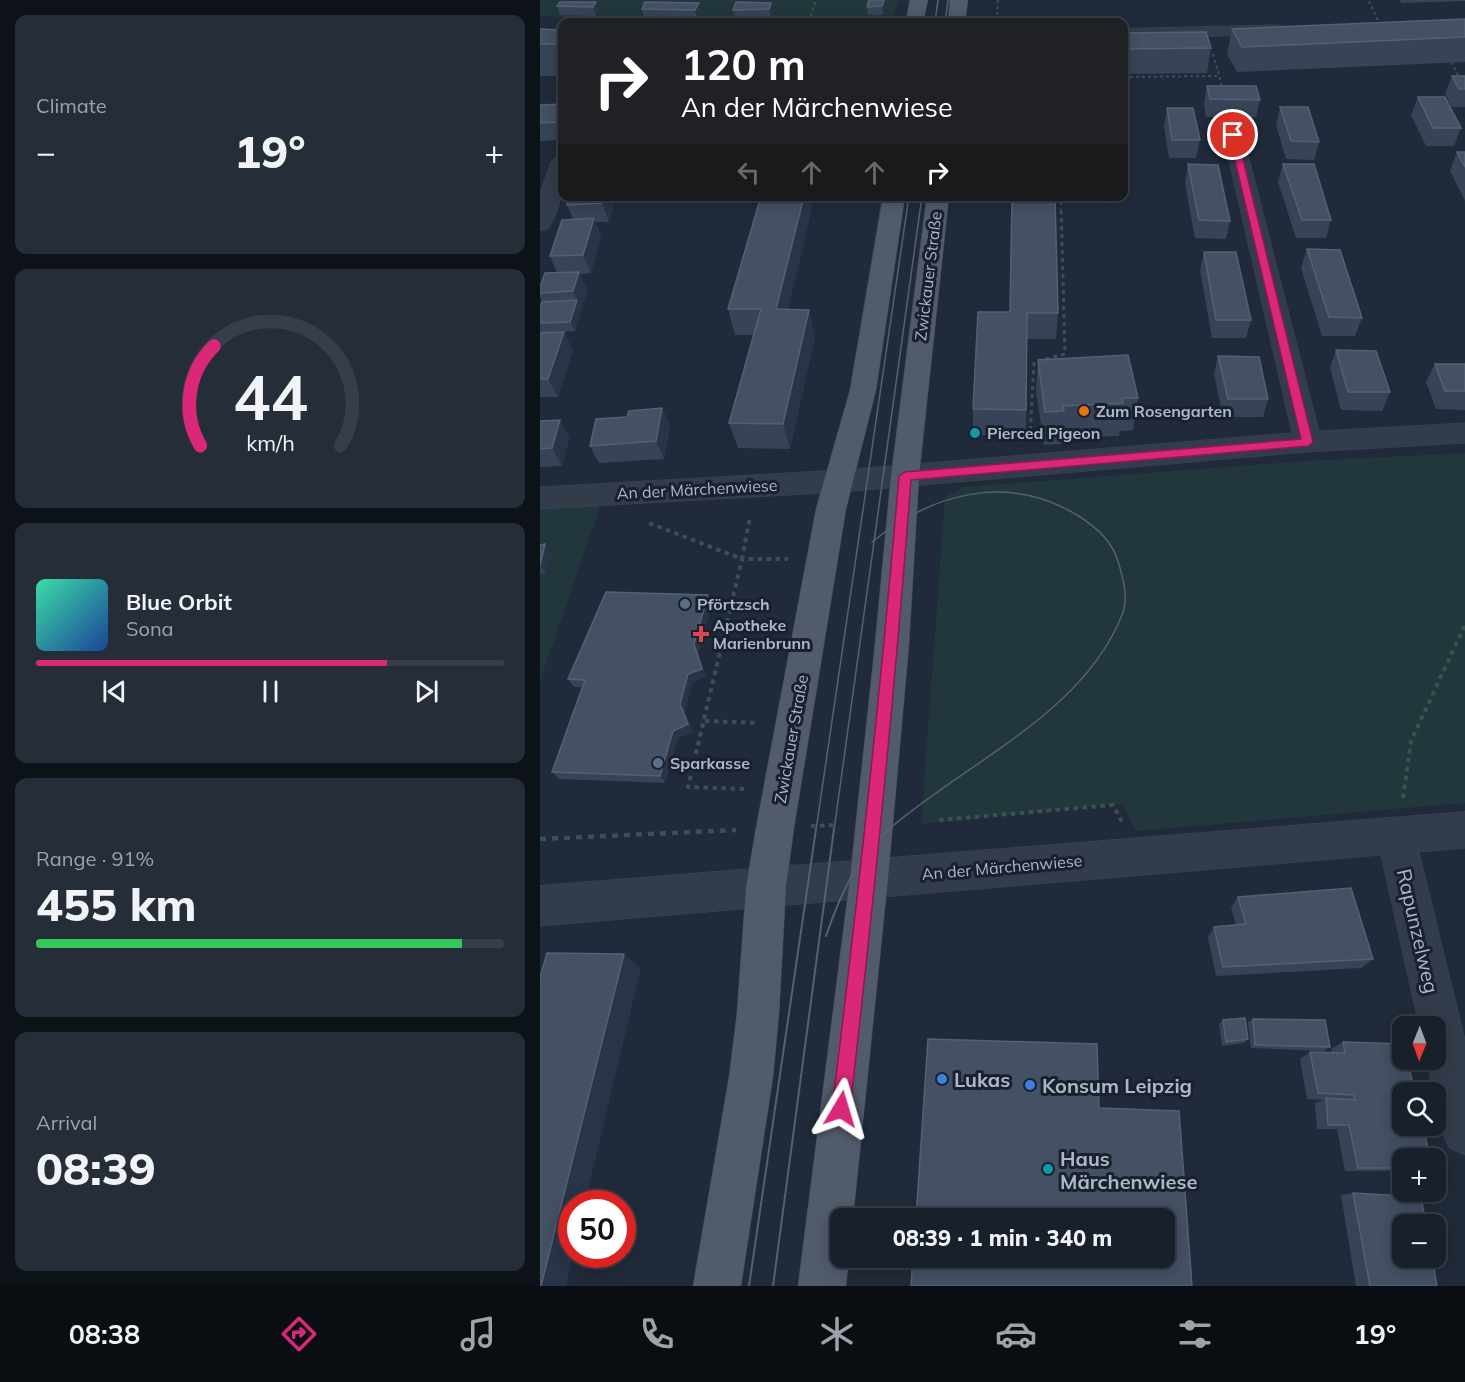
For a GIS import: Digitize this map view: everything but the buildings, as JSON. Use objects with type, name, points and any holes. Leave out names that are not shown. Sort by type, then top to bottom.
[{"type":"main road","points":[[916,18],[919,0]]},
{"type":"main road","points":[[957,18],[959,0]]},
{"type":"main road","name":"Zwickauer Straße","points":[[717,1286],[751,1077],[758,1012],[766,887],[781,791],[831,510],[841,481],[863,390],[893,201]]},
{"type":"main road","name":"Zwickauer Straße","points":[[822,1286],[869,878],[892,644],[905,476],[937,201]]},
{"type":"street","points":[[1128,34],[1300,29]]},
{"type":"street","points":[[1233,135],[1308,442]]},
{"type":"street","points":[[540,224],[558,173]]},
{"type":"street","name":"An der Märchenwiese","points":[[540,498],[841,481],[1308,442],[1465,433]]},
{"type":"street","name":"An der Märchenwiese","points":[[540,906],[1465,830]]},
{"type":"street","name":"Rapunzelweg","points":[[1396,836],[1465,1132]]},
{"type":"path","points":[[810,18],[816,0]]},
{"type":"path","points":[[997,18],[998,0]]},
{"type":"path","points":[[1369,2],[1381,26]]},
{"type":"path","points":[[1208,33],[1224,94]]},
{"type":"path","points":[[1451,62],[1465,88]]},
{"type":"path","points":[[1128,77],[1219,76]]},
{"type":"path","points":[[1031,465],[1034,362],[1065,354],[1061,201]]},
{"type":"path","points":[[752,510],[688,787],[781,791]]},
{"type":"path","points":[[645,522],[742,559],[822,560]]},
{"type":"path","points":[[1396,836],[1411,741],[1465,625]]},
{"type":"path","points":[[726,630],[810,632]]},
{"type":"path","points":[[705,721],[794,724]]},
{"type":"path","points":[[808,826],[844,825]]},
{"type":"path","points":[[540,839],[743,829]]},
{"type":"green space","points":[[540,0],[898,0],[894,18],[540,16]]},
{"type":"green space","points":[[1465,453],[1465,803],[1136,831],[1122,804],[921,824],[945,497],[963,487],[1305,461]]},
{"type":"green space","points":[[601,504],[540,681],[540,508]]},
{"type":"tram line","points":[[936,18],[938,0]]},
{"type":"tram line","points":[[946,18],[948,0]]},
{"type":"tram line","points":[[816,830],[908,201]]},
{"type":"tram line","points":[[874,540],[921,201]]},
{"type":"tram line","points":[[874,540],[920,511],[945,501],[971,494],[997,492],[1024,495],[1051,502],[1077,515],[1102,535],[1115,554],[1122,574],[1125,595],[1122,615],[1104,650],[1080,681],[1051,709],[1019,734],[888,830]]},
{"type":"tram line","points":[[834,830],[874,540]]},
{"type":"tram line","points":[[749,1286],[816,829]]},
{"type":"tram line","points":[[773,1286],[834,829]]},
{"type":"tram line","points":[[826,936],[837,906],[859,864],[890,829]]},
{"type":"place","name":"Zum Rosengarten","points":[[1084,411]]},
{"type":"place","name":"Pierced Pigeon","points":[[975,433]]},
{"type":"place","name":"Pförtzsch","points":[[685,604]]},
{"type":"place","name":"Apotheke Marienbrunn","points":[[701,634]]},
{"type":"place","name":"Sparkasse","points":[[658,763]]},
{"type":"place","name":"Lukas","points":[[942,1079]]},
{"type":"place","name":"Konsum Leipzig","points":[[1030,1085]]},
{"type":"place","name":"Haus Märchenwiese","points":[[1048,1169]]},
{"type":"route","points":[[841,1109],[869,878],[892,644],[905,476],[1308,442],[1233,135]]}]
